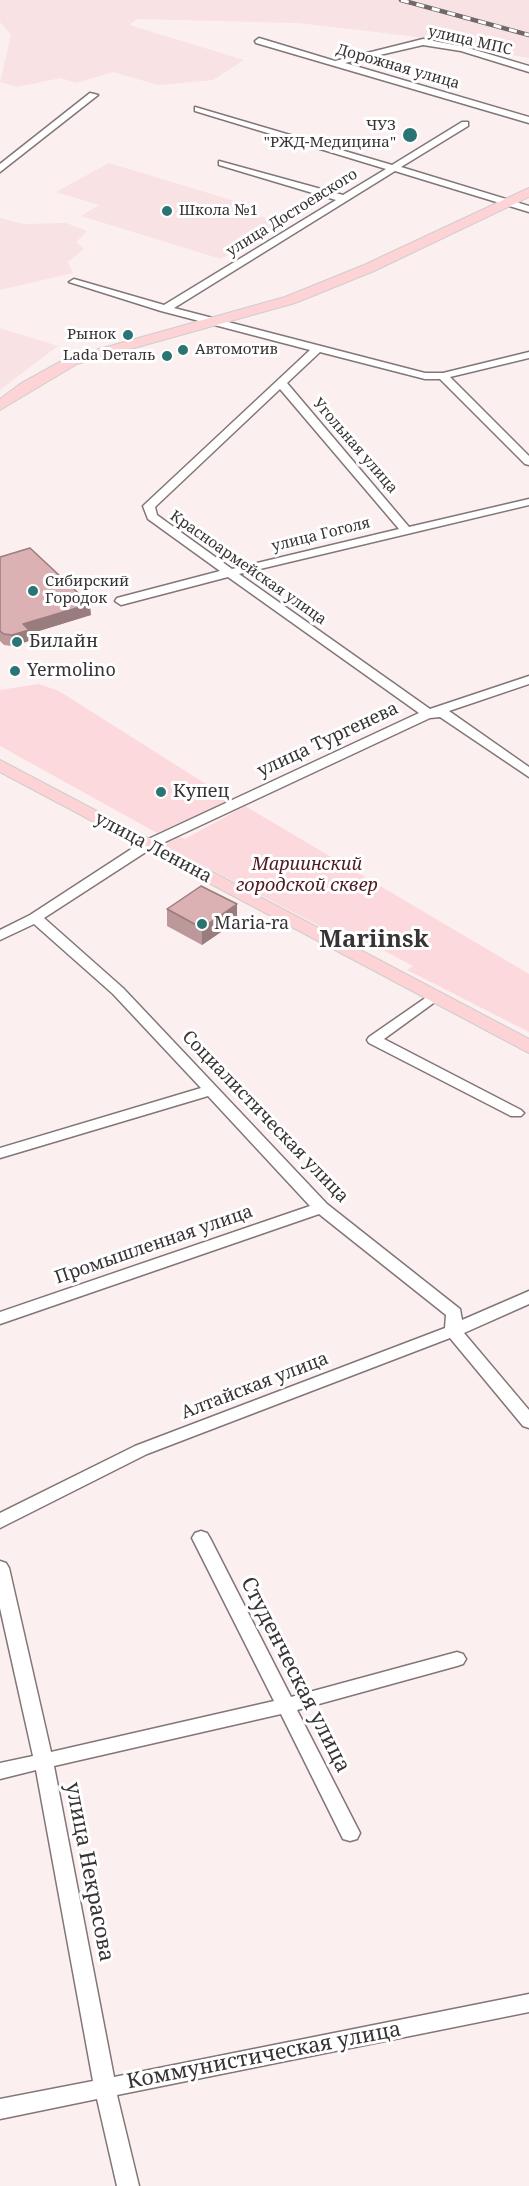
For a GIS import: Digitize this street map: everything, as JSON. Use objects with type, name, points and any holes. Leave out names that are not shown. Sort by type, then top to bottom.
[{"type":"main road","points":[[0,406],[25,387],[72,361],[290,300],[369,268],[529,192]]},
{"type":"main road","name":"улица Ленина","points":[[0,765],[529,1047]]},
{"type":"street","name":"Дорожная улица","points":[[259,41],[529,120]]},
{"type":"street","name":"улица МПС","points":[[336,63],[423,42],[462,50],[529,69]]},
{"type":"street","points":[[0,169],[93,95]]},
{"type":"street","points":[[198,109],[529,209]]},
{"type":"street","name":"улица Достоевского","points":[[165,309],[341,198],[395,168],[465,124]]},
{"type":"street","points":[[222,163],[341,198]]},
{"type":"street","points":[[74,282],[165,309],[425,376],[443,376],[529,355]]},
{"type":"street","name":"Красноармейская улица","points":[[318,348],[149,506],[152,517],[428,714],[443,713],[529,773]]},
{"type":"street","points":[[443,376],[529,462]]},
{"type":"street","name":"Угольная улица","points":[[280,382],[406,530]]},
{"type":"street","name":"улица Гоголя","points":[[121,601],[228,573],[529,502]]},
{"type":"street","name":"улица Тургенева","points":[[0,936],[35,918],[147,845],[428,714],[529,680]]},
{"type":"street","name":"Социалистическая улица","points":[[35,918],[118,991],[321,1208],[454,1313],[453,1331],[529,1422]]},
{"type":"street","points":[[434,996],[374,1040],[516,1113]]},
{"type":"street","points":[[0,1153],[212,1090]]},
{"type":"street","name":"Промышленная улица","points":[[0,1318],[321,1208]]},
{"type":"street","name":"Алтайская улица","points":[[0,1521],[141,1450],[453,1331],[529,1298]]},
{"type":"street","name":"Студенческая улица","points":[[201,1538],[350,1833]]},
{"type":"street","name":"улица Некрасова","points":[[0,1568],[44,1763],[105,2087],[128,2186]]},
{"type":"street","points":[[0,1772],[284,1706],[457,1659]]},
{"type":"street","name":"Коммунистическая улица","points":[[0,2109],[529,2003]]},
{"type":"shaded area","points":[[0,0],[529,0],[529,58],[409,36],[298,23],[137,19],[129,25],[244,60],[213,80],[158,85],[113,72],[76,83],[61,78],[17,87],[0,82],[11,35],[0,22]]},
{"type":"shaded area","name":"Школа №1","points":[[109,163],[238,202],[231,207],[283,223],[221,259],[81,216],[99,205],[56,192]]},
{"type":"shaded area","points":[[0,218],[24,224],[66,223],[87,231],[76,242],[84,249],[68,262],[73,273],[0,290]]},
{"type":"shaded area","points":[[0,328],[58,346],[0,390]]},
{"type":"green space","points":[[39,684],[59,691],[231,800],[157,833],[0,746],[0,690]]},
{"type":"green space","name":"Мариинский городской сквер","points":[[245,806],[529,974],[529,1032],[407,970],[413,966],[340,927],[337,929],[365,944],[360,947],[160,843],[176,835],[185,839]]},
{"type":"building","name":"Сибирский Городок","points":[[30,548],[90,604],[23,624],[29,630],[12,635],[4,634],[0,631],[0,557]]},
{"type":"building","points":[[201,886],[237,904],[202,928],[167,909]]},
{"type":"railway","points":[[401,0],[529,35]]},
{"type":"place","name":"ЧУЗ \"РЖД-Медицина\"","points":[[410,135]]},
{"type":"place","name":"Школа №1","points":[[167,211]]},
{"type":"place","name":"Рынок","points":[[128,335]]},
{"type":"place","name":"Автомотив","points":[[183,350]]},
{"type":"place","name":"Lada Dеталь","points":[[167,356]]},
{"type":"place","name":"Сибирский Городок","points":[[33,591]]},
{"type":"place","name":"Билайн","points":[[17,642]]},
{"type":"place","name":"Yermolino","points":[[15,671]]},
{"type":"place","name":"Купец","points":[[161,792]]},
{"type":"place","name":"Maria-ra","points":[[202,924]]},
{"type":"district","name":"Mariinsk","points":[[374,940]]}]
